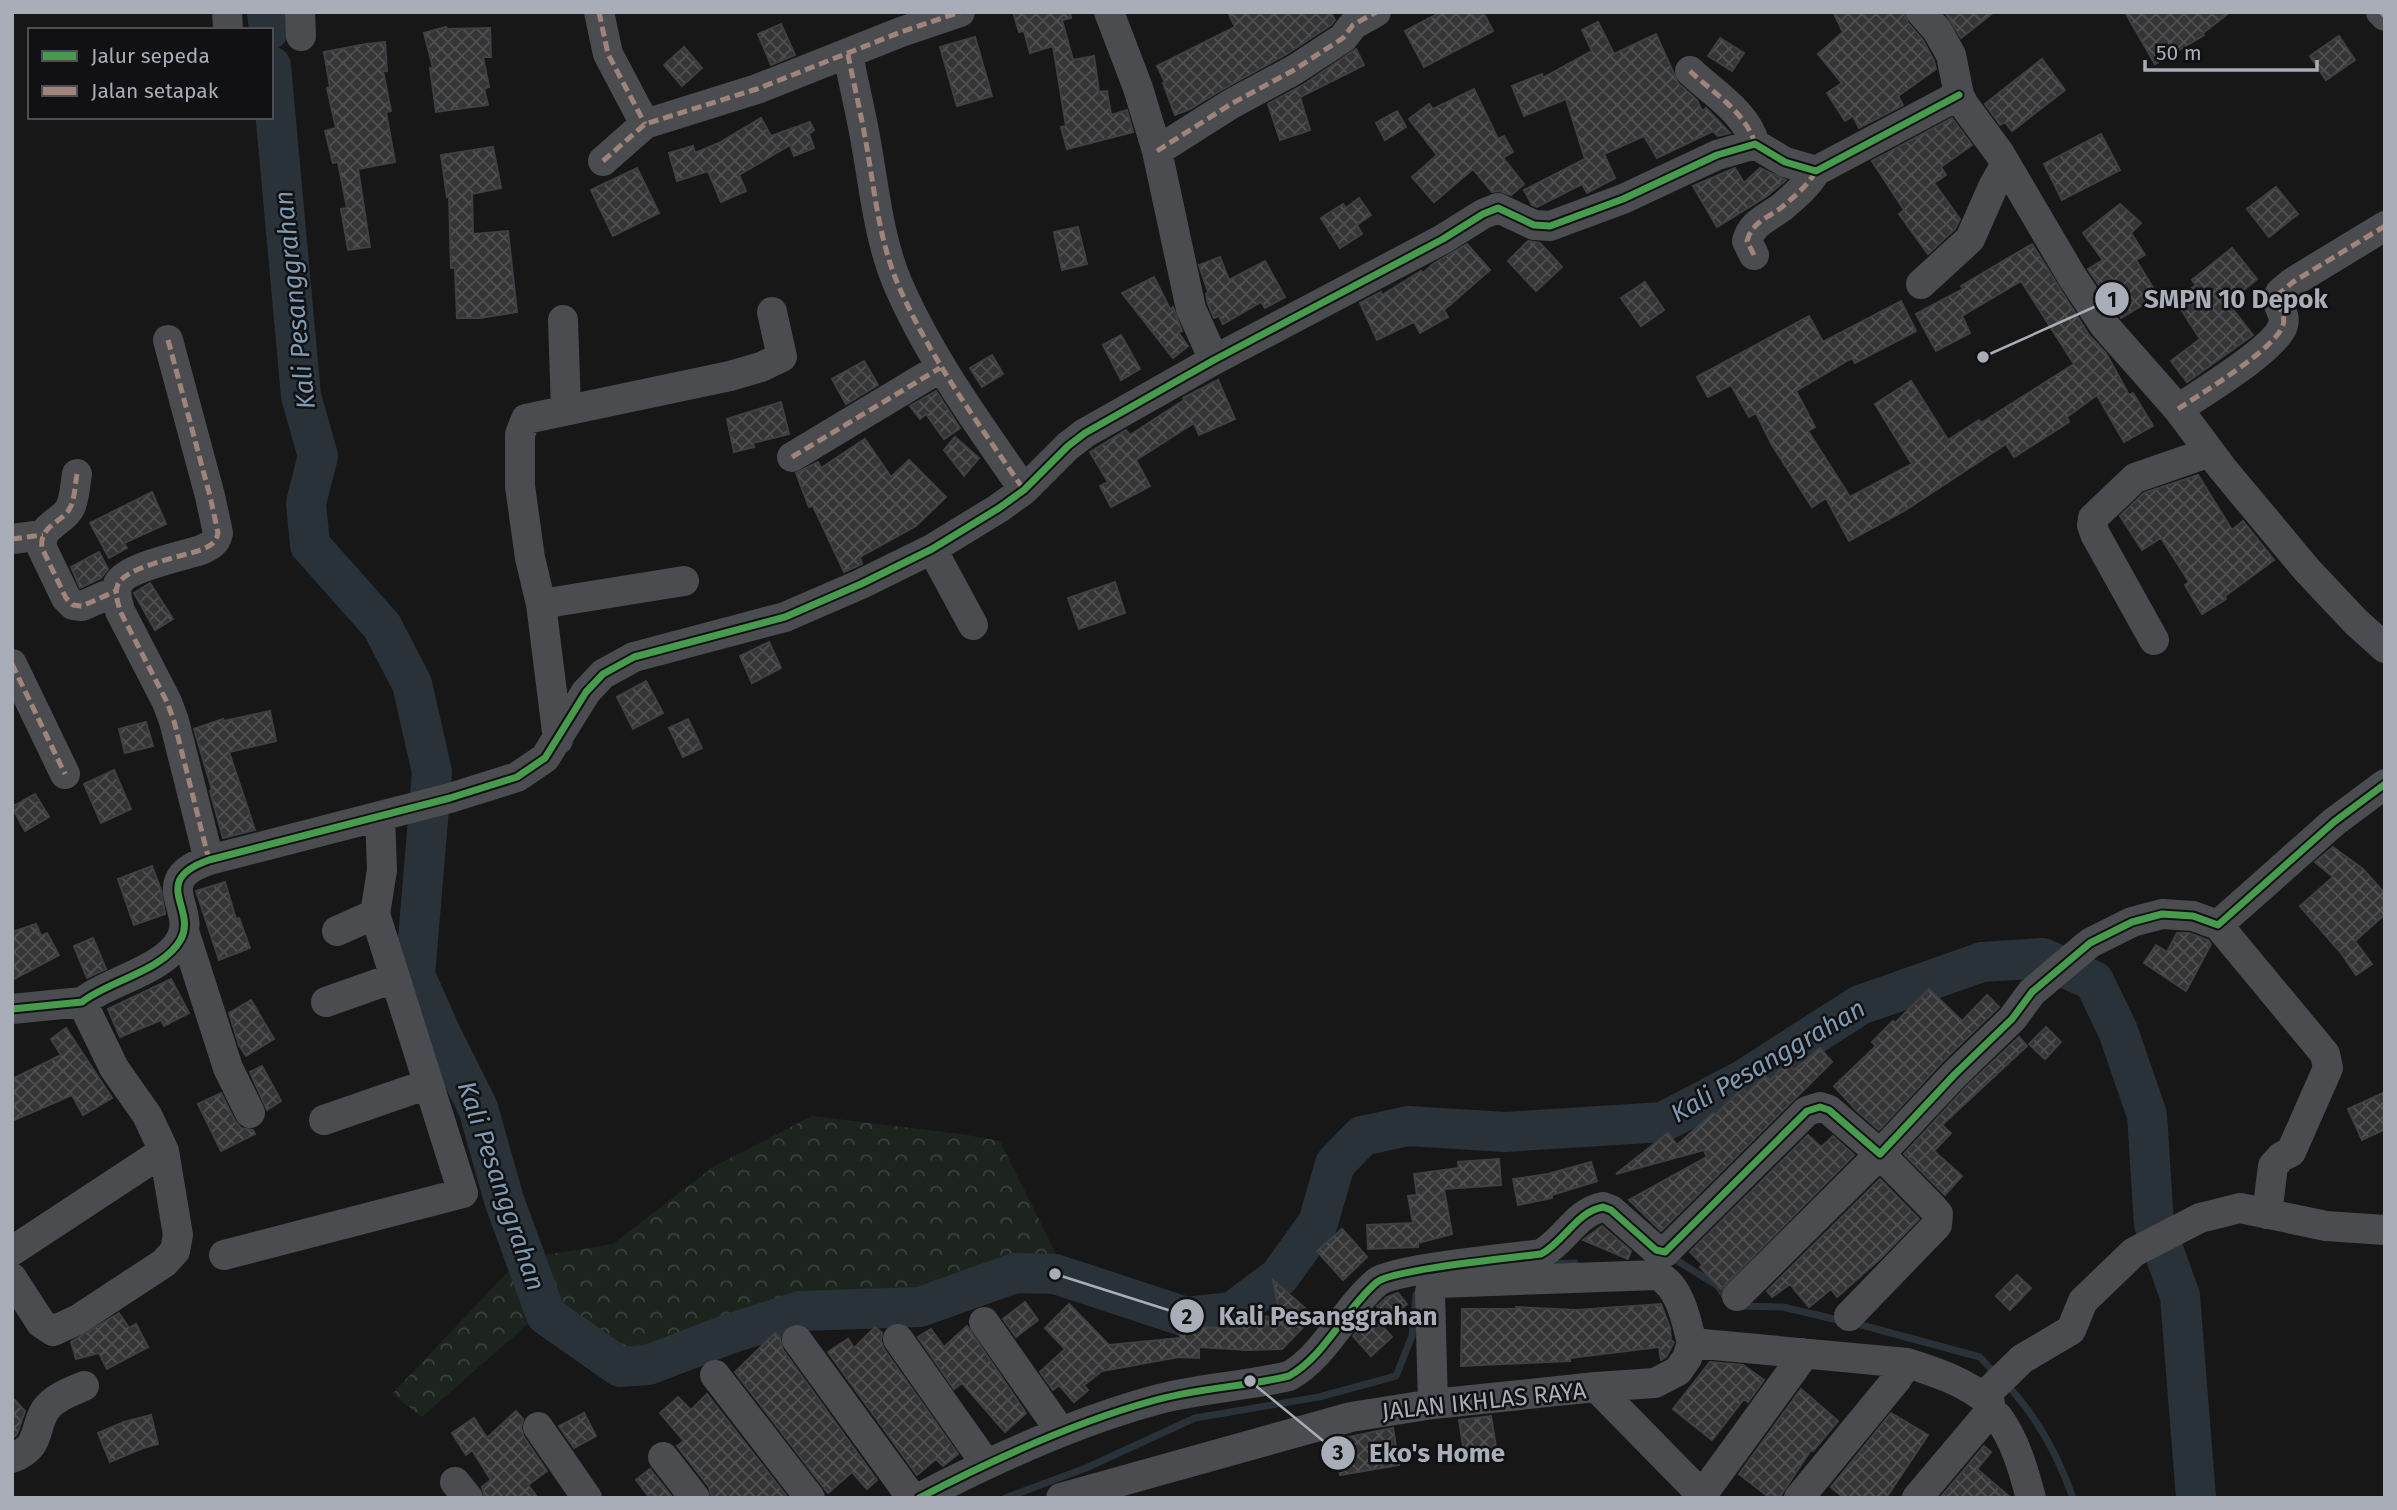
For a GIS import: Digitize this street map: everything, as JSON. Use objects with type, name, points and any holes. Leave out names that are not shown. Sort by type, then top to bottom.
[{"type":"street","points":[[599,12],[608,54],[645,124]]},
{"type":"street","points":[[603,161],[645,124],[757,89],[901,32],[960,12]]},
{"type":"street","points":[[1109,12],[1138,88],[1157,151],[1191,309],[1214,359]]},
{"type":"street","points":[[1157,151],[1231,104],[1314,57],[1343,38],[1353,25],[1376,12]]},
{"type":"street","points":[[2381,12],[2385,16]]},
{"type":"street","points":[[1924,13],[1951,55],[1959,95],[2006,164],[2084,296],[2124,349],[2178,409],[2307,570],[2348,615],[2385,648]]},
{"type":"street","points":[[848,54],[888,256],[897,282],[940,368],[1024,490]]},
{"type":"street","points":[[1690,71],[1742,119],[1752,131],[1755,144]]},
{"type":"street","points":[[1754,255],[1747,241],[1754,226],[1781,208],[1816,171],[1959,95]]},
{"type":"street","points":[[250,1113],[228,1068],[184,931],[178,898],[180,881],[192,867],[209,860],[437,801],[517,777],[545,758],[586,692],[603,674],[634,657],[807,609],[932,549],[1024,490],[1068,446],[1085,433],[1214,359],[1443,239],[1483,214],[1498,208],[1534,225],[1550,226],[1623,199],[1734,148],[1755,144],[1784,162],[1816,171]]},
{"type":"street","points":[[1921,284],[1970,239],[2006,164]]},
{"type":"street","points":[[2178,409],[2272,341],[2283,325],[2283,313],[2277,299],[2280,293],[2293,282],[2385,226]]},
{"type":"street","points":[[558,740],[541,604],[530,558],[520,486],[520,434],[526,419],[761,367],[782,357],[772,312]]},
{"type":"street","points":[[563,320],[566,409]]},
{"type":"street","points":[[168,340],[211,496],[218,533],[211,545],[201,550],[123,577],[116,591],[120,611],[174,721],[209,860]]},
{"type":"street","points":[[792,457],[940,368]]},
{"type":"street","points":[[2154,640],[2095,534],[2092,525],[2094,518],[2135,478],[2210,452]]},
{"type":"street","points":[[76,474],[72,505],[43,535],[42,548],[66,598],[73,606],[82,606],[116,591]]},
{"type":"street","points":[[12,539],[43,535]]},
{"type":"street","points":[[932,549],[973,625]]},
{"type":"street","points":[[541,604],[684,581]]},
{"type":"street","points":[[12,664],[65,774]]},
{"type":"street","points":[[2218,925],[2334,822],[2385,784]]},
{"type":"street","points":[[224,1255],[463,1193],[375,914],[382,870],[380,816]]},
{"type":"street","points":[[337,931],[375,914]]},
{"type":"street","points":[[1737,1296],[2012,1019],[2032,992],[2090,943],[2132,922],[2162,914],[2193,916],[2218,925],[2325,1054],[2328,1068],[2291,1153],[2281,1157],[2273,1166],[2267,1214]]},
{"type":"street","points":[[12,1009],[82,1002],[166,955],[181,939],[184,931]]},
{"type":"street","points":[[326,1002],[394,978]]},
{"type":"street","points":[[12,1278],[41,1323],[53,1331],[77,1320],[164,1263],[175,1251],[178,1235],[164,1151],[147,1115],[114,1068],[82,1002]]},
{"type":"street","points":[[324,1120],[428,1084]]},
{"type":"street","points":[[919,1498],[986,1464],[1061,1433],[1152,1401],[1289,1376],[1306,1366],[1352,1307],[1384,1278],[1541,1254],[1555,1246],[1582,1216],[1603,1207],[1611,1210],[1649,1245],[1665,1252],[1807,1111],[1820,1107],[1829,1110],[1880,1154],[1937,1214],[1937,1225],[1849,1316]]},
{"type":"street","points":[[12,1251],[164,1151]]},
{"type":"street","points":[[1917,1498],[2022,1359],[2071,1330],[2083,1301],[2134,1252],[2185,1224],[2240,1208],[2326,1226],[2385,1230]]},
{"type":"street","points":[[1433,1404],[1430,1293],[1438,1283],[1657,1275],[1666,1279],[1673,1287],[1687,1323],[1692,1343],[1688,1359],[1678,1371],[1663,1381],[1596,1387]]},
{"type":"street","points":[[984,1322],[1061,1433]]},
{"type":"street","points":[[898,1339],[986,1464]]},
{"type":"street","points":[[797,1340],[912,1498]]},
{"type":"street","points":[[1692,1343],[1906,1363],[1939,1374],[1988,1401],[2009,1433],[2031,1498]]},
{"type":"street","points":[[1704,1497],[1798,1363],[1802,1353]]},
{"type":"street","points":[[1799,1498],[1896,1380],[1906,1363]]},
{"type":"street","points":[[715,1375],[810,1498]]},
{"type":"street","points":[[12,1458],[26,1450],[33,1442],[47,1407],[58,1397],[84,1386]]},
{"type":"street","name":"JALAN IKHLAS RAYA","points":[[1066,1497],[1351,1417],[1433,1404],[1596,1387],[1704,1497]]},
{"type":"street","points":[[538,1427],[587,1498]]},
{"type":"street","points":[[663,1457],[695,1498]]},
{"type":"green space","points":[[812,1116],[1000,1141],[1068,1278],[1011,1265],[934,1308],[864,1315],[772,1318],[661,1358],[589,1360],[538,1315],[422,1417],[392,1394],[520,1259],[613,1244],[713,1167]]},
{"type":"building","points":[[1013,12],[1070,12],[1071,18],[1062,20],[1073,60],[1094,56],[1099,92],[1107,91],[1111,115],[1127,110],[1133,132],[1067,149],[1061,127],[1066,126],[1053,46],[1030,53],[1024,31],[1019,32]]},
{"type":"building","points":[[1228,12],[1331,12],[1335,20],[1285,55],[1175,115],[1157,66],[1235,27]]},
{"type":"building","points":[[1441,12],[1483,12],[1493,31],[1424,67],[1405,31]]},
{"type":"building","points":[[1833,12],[1904,12],[1908,23],[1923,40],[1936,69],[1898,96],[1903,105],[1859,128],[1853,116],[1845,121],[1827,93],[1842,83],[1818,54],[1843,32]]},
{"type":"building","points":[[1994,12],[1961,38],[1946,14]]},
{"type":"building","points":[[2125,12],[2230,12],[2203,33],[2204,35],[2155,64]]},
{"type":"building","points":[[1598,22],[1614,54],[1656,34],[1678,83],[1697,100],[1702,111],[1706,108],[1730,133],[1718,136],[1713,131],[1657,158],[1644,136],[1604,154],[1615,178],[1587,193],[1582,184],[1537,207],[1532,205],[1524,190],[1585,159],[1566,99],[1524,116],[1512,86],[1542,74],[1543,78],[1592,51],[1582,30]]},
{"type":"building","points":[[781,24],[795,55],[771,65],[758,34]]},
{"type":"building","points":[[446,27],[490,28],[491,57],[483,57],[489,87],[484,89],[488,105],[436,112],[430,68],[433,68],[424,33]]},
{"type":"building","points":[[2339,36],[2355,60],[2326,80],[2310,56]]},
{"type":"building","points":[[975,37],[992,96],[957,106],[940,47]]},
{"type":"building","points":[[1720,38],[1744,53],[1732,71],[1708,56]]},
{"type":"building","points":[[385,42],[387,71],[383,71],[391,111],[386,112],[395,162],[358,169],[370,247],[348,250],[341,209],[347,208],[338,162],[333,163],[325,131],[336,128],[327,88],[330,87],[324,52]]},
{"type":"building","points":[[684,47],[702,68],[682,86],[664,65]]},
{"type":"building","points":[[1356,49],[1364,65],[1300,97],[1310,130],[1280,140],[1268,104],[1303,85]]},
{"type":"building","points":[[2042,59],[2065,90],[2012,131],[2005,122],[2000,125],[1985,104]]},
{"type":"building","points":[[1474,89],[1498,139],[1504,136],[1513,152],[1503,158],[1524,184],[1511,195],[1492,192],[1473,169],[1434,202],[1412,177],[1437,155],[1409,119],[1429,104],[1433,109]]},
{"type":"building","points":[[1397,111],[1406,127],[1385,140],[1376,123]]},
{"type":"building","points":[[761,118],[771,136],[810,122],[814,130],[809,134],[814,148],[794,156],[790,145],[739,175],[746,191],[721,202],[708,171],[677,181],[669,153],[693,146],[695,153],[719,143]]},
{"type":"building","points":[[1952,118],[1972,145],[1941,167],[1946,175],[1934,183],[1960,219],[1955,229],[1928,254],[1899,214],[1904,210],[1872,161]]},
{"type":"building","points":[[2101,134],[2120,170],[2062,200],[2044,164]]},
{"type":"building","points":[[493,147],[501,188],[472,194],[473,234],[508,231],[517,312],[480,318],[457,318],[455,268],[451,268],[449,197],[441,155]]},
{"type":"building","points":[[637,168],[659,213],[613,236],[591,190]]},
{"type":"building","points":[[1735,168],[1744,183],[1760,168],[1786,180],[1767,196],[1717,227],[1693,186]]},
{"type":"building","points":[[2276,187],[2298,214],[2269,237],[2247,209]]},
{"type":"building","points":[[1359,198],[1371,215],[1357,225],[1362,234],[1340,248],[1321,218],[1343,204],[1346,208]]},
{"type":"building","points":[[2120,204],[2141,223],[2131,233],[2145,255],[2136,260],[2158,296],[2121,318],[2088,269],[2103,260],[2083,233]]},
{"type":"building","points":[[1078,227],[1087,264],[1062,270],[1054,232]]},
{"type":"building","points":[[1528,241],[1540,243],[1562,267],[1536,291],[1508,261]]},
{"type":"building","points":[[1467,244],[1490,270],[1444,310],[1448,317],[1420,333],[1414,322],[1377,340],[1360,303],[1381,292],[1382,295],[1421,271],[1423,273]]},
{"type":"building","points":[[2032,244],[2089,335],[2106,353],[2129,395],[2133,393],[2153,426],[2124,442],[2097,395],[2067,417],[2069,422],[2014,457],[2006,444],[1904,511],[1849,541],[1826,498],[1812,507],[1772,445],[1756,413],[1749,417],[1731,385],[1708,397],[1697,377],[1809,316],[1823,342],[1901,301],[1916,331],[1855,363],[1852,358],[1796,391],[1815,427],[1808,431],[1850,497],[1912,464],[1875,404],[1911,381],[1948,440],[1979,420],[1981,423],[2074,364],[2021,281],[1962,316],[1970,333],[1936,351],[1916,314],[1963,289],[1961,286]]},
{"type":"building","points":[[2232,248],[2257,279],[2228,303],[2253,335],[2187,382],[2171,361],[2200,339],[2175,300],[2196,285],[2192,280]]},
{"type":"building","points":[[1220,257],[1229,280],[1265,261],[1285,297],[1265,308],[1261,302],[1223,324],[1219,316],[1214,318],[1208,304],[1208,292],[1199,265]]},
{"type":"building","points":[[1154,277],[1170,309],[1173,307],[1182,331],[1178,332],[1188,346],[1173,358],[1122,293]]},
{"type":"building","points":[[1645,282],[1664,310],[1641,326],[1621,298]]},
{"type":"building","points":[[1121,335],[1140,369],[1121,380],[1103,345]]},
{"type":"building","points":[[992,355],[1003,374],[982,387],[970,368]]},
{"type":"building","points":[[864,361],[878,385],[846,404],[832,379]]},
{"type":"building","points":[[1218,380],[1235,419],[1199,435],[1194,423],[1136,460],[1150,486],[1111,507],[1100,486],[1108,482],[1090,452],[1126,430],[1130,435],[1184,400],[1183,398]]},
{"type":"building","points":[[936,391],[960,428],[944,439],[926,414],[920,419],[910,406]]},
{"type":"building","points":[[781,402],[789,434],[753,443],[754,447],[734,452],[727,419]]},
{"type":"building","points":[[955,437],[979,458],[964,476],[944,450]]},
{"type":"building","points":[[865,439],[891,477],[909,460],[946,497],[916,526],[860,557],[862,564],[844,572],[813,506],[809,507],[796,473],[818,462],[821,468]]},
{"type":"building","points":[[2198,475],[2232,530],[2243,521],[2274,560],[2225,596],[2226,599],[2202,614],[2185,585],[2189,582],[2161,538],[2142,550],[2120,516],[2144,493]]},
{"type":"building","points":[[152,492],[166,524],[124,543],[127,548],[109,558],[90,523]]},
{"type":"building","points":[[99,552],[108,569],[101,578],[80,588],[71,567]]},
{"type":"building","points":[[1115,582],[1125,613],[1079,629],[1068,598]]},
{"type":"building","points":[[150,583],[173,619],[155,630],[134,593]]},
{"type":"building","points":[[769,642],[781,668],[752,683],[740,656]]},
{"type":"building","points":[[646,681],[663,713],[633,729],[617,697]]},
{"type":"building","points":[[270,711],[276,741],[229,752],[255,830],[223,838],[194,729],[223,719],[224,721]]},
{"type":"building","points":[[688,719],[702,748],[683,757],[669,728]]},
{"type":"building","points":[[146,722],[153,746],[125,753],[119,729]]},
{"type":"building","points":[[114,770],[131,809],[101,823],[84,784]]},
{"type":"building","points":[[35,794],[49,817],[25,831],[12,807]]},
{"type":"building","points":[[2333,847],[2363,869],[2385,894],[2385,914],[2355,941],[2372,964],[2356,975],[2341,953],[2300,906],[2333,877],[2315,862]]},
{"type":"building","points":[[152,866],[161,890],[165,914],[134,925],[118,879]]},
{"type":"building","points":[[225,882],[236,919],[239,918],[250,948],[219,960],[196,891]]},
{"type":"building","points":[[36,924],[41,936],[47,933],[59,955],[12,980],[12,932]]},
{"type":"building","points":[[2177,933],[2189,933],[2208,940],[2211,944],[2186,991],[2144,963],[2156,945],[2167,952]]},
{"type":"building","points":[[93,938],[106,969],[87,978],[74,946]]},
{"type":"building","points":[[171,979],[189,1013],[164,1026],[161,1020],[120,1037],[108,1009]]},
{"type":"building","points":[[1929,989],[1962,1021],[1987,995],[1999,1007],[1943,1061],[1879,1130],[1834,1086],[1876,1046],[1872,1042]]},
{"type":"building","points":[[251,1000],[274,1039],[246,1056],[239,1045],[229,1013]]},
{"type":"building","points":[[2046,1027],[2061,1042],[2045,1059],[2029,1044]]},
{"type":"building","points":[[66,1028],[112,1098],[83,1115],[72,1095],[12,1121],[12,1079],[61,1055],[51,1039]]},
{"type":"building","points":[[2019,1037],[2027,1046],[1942,1125],[1951,1133],[1934,1151],[1962,1176],[1945,1195],[1904,1154],[1967,1086]]},
{"type":"building","points":[[1820,1048],[1832,1062],[1661,1231],[1629,1200],[1707,1157],[1704,1150],[1616,1174],[1668,1133],[1677,1145],[1713,1113],[1715,1115],[1743,1088],[1747,1093],[1765,1076],[1770,1080],[1787,1063],[1794,1070]]},
{"type":"building","points":[[262,1066],[281,1101],[267,1110],[250,1072]]},
{"type":"building","points":[[2385,1092],[2385,1129],[2362,1140],[2348,1109]]},
{"type":"building","points":[[221,1093],[235,1121],[241,1128],[253,1130],[255,1134],[221,1151],[198,1104]]},
{"type":"building","points":[[1808,1135],[1821,1147],[1833,1136],[1854,1155],[1721,1289],[1690,1252]]},
{"type":"building","points":[[1499,1159],[1501,1185],[1444,1189],[1452,1234],[1418,1243],[1418,1247],[1368,1249],[1367,1225],[1413,1223],[1408,1196],[1417,1195],[1414,1174],[1459,1168],[1458,1162]]},
{"type":"building","points":[[1591,1162],[1597,1181],[1552,1195],[1552,1198],[1518,1205],[1513,1179],[1548,1174]]},
{"type":"building","points":[[1880,1179],[1919,1219],[1880,1259],[1837,1297],[1831,1289],[1809,1307],[1790,1284],[1772,1297],[1767,1291]]},
{"type":"building","points":[[1602,1226],[1631,1251],[1628,1259],[1583,1240]]},
{"type":"building","points":[[1342,1229],[1367,1257],[1343,1280],[1317,1251]]},
{"type":"building","points":[[2017,1275],[2031,1288],[2010,1310],[1996,1296]]},
{"type":"building","points":[[1273,1280],[1314,1316],[1282,1349],[1199,1347],[1199,1358],[1179,1357],[1102,1371],[1084,1385],[1088,1390],[1074,1402],[1059,1385],[1053,1390],[1040,1372],[1065,1349],[1045,1328],[1069,1304],[1109,1345],[1180,1338],[1180,1326],[1241,1329],[1241,1317],[1280,1316]]},
{"type":"building","points":[[1398,1293],[1407,1304],[1388,1320],[1377,1306],[1387,1297]]},
{"type":"building","points":[[1025,1302],[1038,1320],[1016,1337],[1003,1319]]},
{"type":"building","points":[[1661,1304],[1670,1328],[1671,1340],[1674,1342],[1666,1357],[1661,1360],[1659,1347],[1570,1358],[1570,1361],[1461,1366],[1462,1309],[1516,1307],[1576,1310]]},
{"type":"building","points":[[119,1313],[129,1328],[136,1324],[148,1347],[107,1369],[99,1353],[76,1359],[71,1342]]},
{"type":"building","points":[[1371,1314],[1392,1337],[1371,1356],[1353,1336]]},
{"type":"building","points":[[967,1326],[1026,1413],[1005,1432],[962,1383],[954,1389],[918,1337],[931,1329],[944,1347]]},
{"type":"building","points":[[875,1327],[882,1333],[884,1349],[958,1454],[943,1466],[936,1459],[917,1475],[828,1352],[848,1339],[854,1348]]},
{"type":"building","points":[[775,1333],[780,1338],[783,1350],[877,1480],[867,1489],[852,1472],[828,1493],[735,1372]]},
{"type":"building","points":[[1710,1362],[1743,1365],[1764,1380],[1748,1402],[1744,1399],[1712,1440],[1673,1409]]},
{"type":"building","points":[[1801,1389],[1838,1421],[1813,1451],[1811,1450],[1779,1498],[1770,1498],[1739,1474]]},
{"type":"building","points":[[707,1394],[788,1498],[712,1498],[709,1487],[677,1446],[684,1441],[660,1413],[678,1397],[691,1410]]},
{"type":"building","points":[[12,1397],[25,1411],[17,1434],[12,1439]]},
{"type":"building","points":[[516,1411],[523,1419],[521,1428],[524,1437],[547,1471],[528,1485],[538,1498],[485,1498],[482,1487],[491,1480],[472,1450],[466,1455],[452,1433],[474,1418],[487,1438]]},
{"type":"building","points":[[584,1413],[596,1436],[574,1448],[559,1426]]},
{"type":"building","points":[[1891,1413],[1928,1435],[1886,1498],[1844,1498],[1831,1487]]},
{"type":"building","points":[[151,1415],[158,1444],[110,1462],[98,1433]]},
{"type":"building","points":[[1491,1416],[1496,1447],[1464,1452],[1459,1420]]},
{"type":"building","points":[[1393,1428],[1399,1465],[1340,1475],[1334,1440]]},
{"type":"building","points":[[1984,1446],[1991,1452],[1977,1469],[2011,1498],[1940,1498]]},
{"type":"building","points":[[650,1469],[673,1498],[650,1498],[636,1480]]},
{"type":"waterway","name":"Kali Pesanggrahan","points":[[267,12],[269,28]]},
{"type":"waterway","name":"Kali Pesanggrahan","points":[[273,88],[301,396],[318,456],[306,503],[310,545],[382,626],[412,684],[432,772],[415,975],[478,1108],[504,1200],[546,1315],[620,1367],[648,1365],[800,1311],[920,1307],[1015,1273],[1055,1274],[1186,1317],[1232,1312],[1279,1277],[1318,1223],[1335,1164],[1362,1136],[1408,1126],[1505,1132],[1663,1122],[1743,1080],[1860,1005],[1982,962],[2043,958],[2094,981],[2118,1031],[2147,1115],[2154,1224],[2180,1296],[2196,1498]]},
{"type":"waterway","points":[[1670,1261],[1676,1260],[1718,1286],[1728,1301]]},
{"type":"waterway","points":[[1545,1264],[1575,1263]]},
{"type":"waterway","points":[[1005,1498],[1086,1468],[1195,1418],[1319,1397],[1396,1376],[1412,1336],[1416,1295]]},
{"type":"waterway","points":[[1740,1306],[1783,1307],[1842,1321]]},
{"type":"waterway","points":[[1854,1323],[1980,1357],[1997,1376]]},
{"type":"waterway","points":[[2006,1384],[2046,1437],[2073,1498]]},
{"type":"marked path","points":[[599,12],[608,54],[645,124]]},
{"type":"marked path","points":[[603,161],[645,124],[757,89],[901,32],[960,12]]},
{"type":"marked path","points":[[1157,151],[1231,104],[1294,70],[1343,38],[1353,25],[1376,12]]},
{"type":"marked path","points":[[2381,12],[2385,16]]},
{"type":"marked path","points":[[848,54],[881,229],[897,282],[939,363],[1024,490]]},
{"type":"marked path","points":[[1690,71],[1737,113],[1755,144]]},
{"type":"marked path","points":[[1754,255],[1747,241],[1753,229],[1796,195],[1816,171]]},
{"type":"marked path","points":[[2178,409],[2253,358],[2277,335],[2284,322],[2277,299],[2280,293],[2293,282],[2385,226]]},
{"type":"marked path","points":[[168,340],[218,533],[214,542],[204,549],[132,572],[118,584],[116,594],[120,611],[174,721],[209,860]]},
{"type":"marked path","points":[[792,457],[940,368]]},
{"type":"marked path","points":[[77,474],[70,508],[47,529],[42,548],[66,598],[73,605],[82,606],[116,591]]},
{"type":"marked path","points":[[12,539],[43,535]]},
{"type":"marked path","points":[[12,664],[65,774]]},
{"type":"cycle path","points":[[12,1009],[82,1002],[162,959],[181,939],[184,917],[178,886],[191,868],[209,860],[450,798],[517,777],[545,758],[586,692],[603,674],[634,657],[785,617],[932,549],[1024,490],[1068,446],[1085,433],[1214,360],[1443,239],[1483,214],[1498,208],[1534,225],[1550,226],[1623,199],[1717,155],[1755,144],[1785,162],[1816,171],[1959,95]]},
{"type":"cycle path","points":[[919,1498],[1033,1444],[1122,1410],[1186,1393],[1289,1376],[1314,1356],[1365,1293],[1377,1282],[1388,1277],[1429,1268],[1541,1254],[1585,1215],[1603,1207],[1611,1210],[1656,1250],[1665,1252],[1807,1111],[1820,1107],[1829,1110],[1880,1154],[1955,1074],[2012,1019],[2032,992],[2090,943],[2132,922],[2162,914],[2193,916],[2218,925],[2334,822],[2385,784]]},
{"type":"place","name":"SMPN 10 Depok","points":[[1983,357]]},
{"type":"place","name":"Kali Pesanggrahan","points":[[1055,1274]]},
{"type":"place","name":"Eko's Home","points":[[1250,1381]]}]
